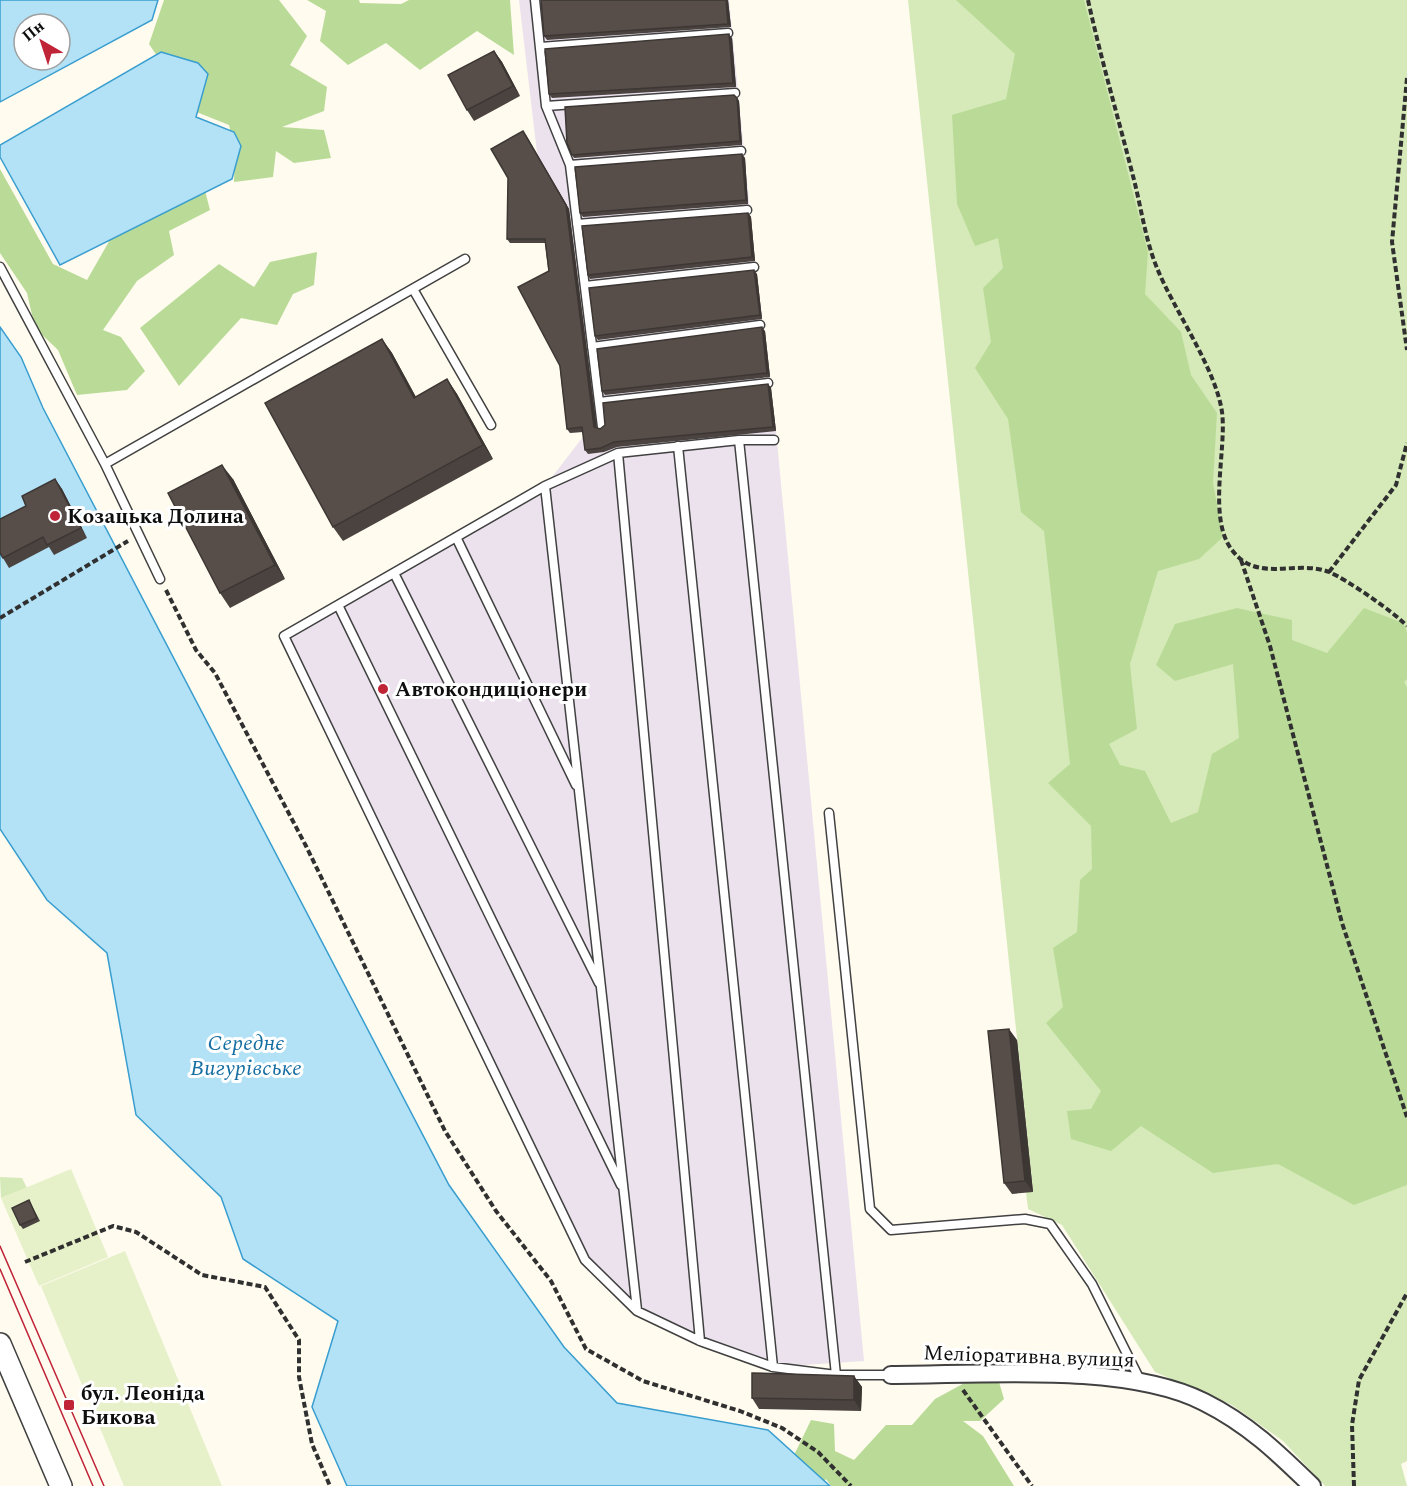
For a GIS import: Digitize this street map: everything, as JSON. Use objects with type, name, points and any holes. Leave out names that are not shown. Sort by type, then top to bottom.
[{"type":"street","points":[[0,1344],[6,1372],[62,1486]]},
{"type":"street","name":"Меліоративна вулиця","points":[[891,1375],[1055,1375],[1140,1380],[1203,1401],[1261,1436],[1312,1486]]},
{"type":"lane","points":[[535,0],[546,106],[570,165],[602,427]]},
{"type":"lane","points":[[540,46],[728,33]]},
{"type":"lane","points":[[546,106],[735,93]]},
{"type":"lane","points":[[570,165],[741,151]]},
{"type":"lane","points":[[577,224],[747,210]]},
{"type":"lane","points":[[105,464],[465,259]]},
{"type":"lane","points":[[0,267],[105,464],[160,579]]},
{"type":"lane","points":[[585,286],[754,267]]},
{"type":"lane","points":[[413,289],[491,425]]},
{"type":"lane","points":[[592,347],[760,325]]},
{"type":"lane","points":[[599,402],[768,383]]},
{"type":"lane","points":[[739,440],[836,1375]]},
{"type":"lane","points":[[774,440],[739,440],[618,453],[545,486],[284,636],[585,1260],[637,1311],[700,1341],[773,1366],[836,1375],[891,1375]]},
{"type":"lane","points":[[678,446],[773,1366]]},
{"type":"lane","points":[[618,453],[700,1341]]},
{"type":"lane","points":[[545,486],[637,1311]]},
{"type":"lane","points":[[456,537],[579,791]]},
{"type":"lane","points":[[394,573],[601,988]]},
{"type":"lane","points":[[338,605],[624,1192]]},
{"type":"lane","points":[[829,813],[870,1209],[891,1230],[1025,1219],[1050,1224],[1092,1284],[1140,1380]]},
{"type":"path","points":[[1088,0],[1156,267],[1213,384],[1222,412],[1218,485],[1224,532],[1231,549],[1252,567],[1269,570],[1300,567],[1329,572],[1397,615],[1407,626]]},
{"type":"path","points":[[1407,78],[1392,242],[1407,350]]},
{"type":"path","points":[[1329,572],[1396,485],[1407,443]]},
{"type":"path","points":[[0,618],[127,542]]},
{"type":"path","points":[[1240,559],[1270,646],[1342,923],[1407,1117]]},
{"type":"path","points":[[160,579],[196,650],[215,673],[306,846],[445,1131],[496,1211],[551,1281],[586,1348],[643,1381],[782,1428],[818,1452],[851,1486]]},
{"type":"path","points":[[25,1262],[113,1226],[136,1232],[202,1275],[265,1287],[299,1340],[300,1377],[312,1444],[330,1486]]},
{"type":"path","points":[[1354,1486],[1352,1425],[1359,1380],[1407,1293]]},
{"type":"path","points":[[952,1375],[1032,1486]]},
{"type":"shaded area","points":[[519,0],[729,0],[755,260],[776,431],[864,1361],[773,1367],[637,1311],[585,1260],[284,636],[545,486],[586,433],[591,431],[570,433]]},
{"type":"green space","points":[[164,0],[279,0],[307,36],[290,65],[327,87],[324,111],[282,127],[324,130],[331,158],[294,163],[276,151],[273,177],[234,182],[235,150],[229,125],[194,111],[149,44]]},
{"type":"green space","points":[[307,0],[359,0],[360,3],[401,4],[409,0],[510,0],[514,55],[477,31],[420,70],[386,43],[348,65],[320,41],[326,11]]},
{"type":"green space","points":[[908,0],[1407,0],[1407,1461],[1401,1464],[1407,1486],[1325,1486],[1283,1441],[1232,1405],[1155,1372],[1062,1225],[1028,1209],[1026,1192],[1033,1191]]},
{"type":"green space","points":[[956,0],[1084,0],[1148,252],[1145,294],[1181,332],[1191,375],[1217,413],[1213,483],[1223,537],[1199,559],[1158,571],[1130,664],[1137,729],[1109,744],[1120,765],[1145,771],[1171,823],[1198,812],[1212,754],[1239,738],[1233,664],[1175,681],[1156,665],[1175,624],[1237,608],[1292,620],[1292,640],[1327,653],[1364,608],[1403,623],[1407,632],[1407,679],[1404,682],[1407,687],[1407,1185],[1354,1205],[1278,1164],[1213,1173],[1141,1126],[1111,1151],[1071,1139],[1067,1111],[1091,1109],[1101,1091],[1046,1023],[1063,1007],[1053,948],[1077,932],[1080,880],[1092,869],[1091,826],[1048,783],[1070,764],[1044,531],[1021,512],[1008,419],[975,368],[991,342],[983,288],[1003,268],[998,238],[975,246],[957,204],[952,115],[1006,99],[1015,54]]},
{"type":"green space","points":[[0,169],[53,264],[87,280],[119,224],[203,183],[210,210],[169,231],[174,255],[137,281],[103,330],[121,337],[145,371],[127,390],[77,395],[58,350],[35,328],[27,293],[0,253]]},
{"type":"green space","points":[[317,252],[314,285],[293,294],[277,325],[241,318],[179,386],[140,328],[219,264],[254,287],[270,262]]},
{"type":"green space","points":[[71,1169],[108,1257],[39,1286],[1,1198]]},
{"type":"green space","points":[[0,1177],[22,1178],[27,1188],[1,1198]]},
{"type":"green space","points":[[125,1251],[222,1486],[124,1486],[41,1286]]},
{"type":"green space","points":[[970,1380],[999,1382],[1004,1399],[980,1421],[963,1421],[983,1436],[1014,1486],[831,1486],[826,1479],[821,1486],[785,1486],[783,1478],[811,1420],[834,1424],[835,1451],[854,1460],[886,1425],[912,1425],[935,1399]]},
{"type":"water","points":[[0,0],[158,0],[152,20],[72,63],[72,12],[12,12],[12,72],[56,72],[0,102]]},
{"type":"water","points":[[161,52],[198,63],[208,74],[196,117],[234,132],[241,146],[232,179],[60,265],[0,157],[0,145]]},
{"type":"water","name":"Середнє Вигурівське","points":[[0,327],[21,357],[43,408],[449,1185],[564,1347],[617,1403],[768,1430],[830,1486],[347,1486],[312,1407],[338,1321],[243,1259],[221,1197],[136,1115],[107,953],[47,900],[0,829]]},
{"type":"building","points":[[541,0],[726,0],[728,24],[544,36]]},
{"type":"building","points":[[729,34],[733,83],[549,94],[545,49]]},
{"type":"building","points":[[494,51],[513,86],[467,110],[448,75]]},
{"type":"building","points":[[734,95],[737,98],[740,141],[572,155],[567,143],[565,107]]},
{"type":"building","points":[[523,131],[566,205],[594,427],[600,429],[605,425],[603,403],[768,384],[773,427],[614,442],[601,448],[585,450],[582,427],[567,429],[560,366],[518,287],[549,271],[545,239],[507,239],[508,178],[491,149]]},
{"type":"building","points":[[742,154],[746,200],[580,213],[575,167]]},
{"type":"building","points":[[748,213],[752,257],[588,275],[582,226]]},
{"type":"building","points":[[754,270],[760,315],[595,336],[589,288]]},
{"type":"building","points":[[762,327],[767,373],[602,391],[597,349]]},
{"type":"building","points":[[382,339],[414,398],[447,379],[483,445],[333,527],[265,403]]},
{"type":"building","points":[[222,465],[275,565],[220,593],[168,493]]},
{"type":"building","points":[[55,479],[81,528],[47,545],[43,537],[3,558],[0,553],[0,519],[26,506],[22,496]]},
{"type":"building","points":[[1009,1029],[1025,1181],[1004,1183],[988,1031]]},
{"type":"building","points":[[29,1200],[37,1218],[20,1225],[12,1208]]},
{"type":"building","points":[[752,1373],[854,1376],[854,1400],[752,1398]]},
{"type":"tram line","points":[[0,1246],[104,1486]]},
{"type":"tram line","points":[[0,1269],[93,1486]]},
{"type":"place","name":"Козацька Долина","points":[[55,516]]},
{"type":"place","name":"Автокондиціонери","points":[[383,689]]},
{"type":"place","name":"бул. Леоніда Бикова","points":[[69,1405]]}]
